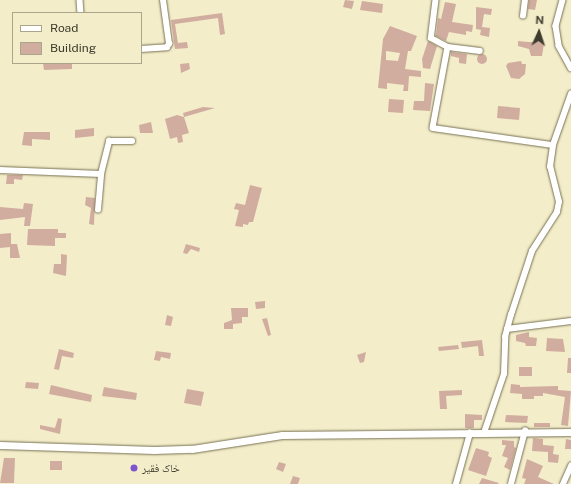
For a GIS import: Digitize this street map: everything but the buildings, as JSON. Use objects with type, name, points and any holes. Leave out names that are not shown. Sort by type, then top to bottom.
[{"type":"street","points":[[80,0],[81,12]]},
{"type":"street","points":[[142,49],[167,47],[169,44],[163,0]]},
{"type":"street","points":[[436,0],[430,36],[448,47],[480,51]]},
{"type":"street","points":[[523,16],[525,0]]},
{"type":"street","points":[[563,0],[556,26],[559,46],[571,68]]},
{"type":"street","points":[[448,47],[433,128],[553,145]]},
{"type":"street","points":[[484,433],[504,374],[507,329],[532,251],[556,212],[558,202],[550,167],[553,145],[571,94]]},
{"type":"street","points":[[98,210],[101,174],[109,141],[132,141]]},
{"type":"street","points":[[0,170],[101,174]]},
{"type":"street","points":[[507,329],[571,321]]},
{"type":"street","points":[[511,484],[525,431]]},
{"type":"street","points":[[0,445],[154,450],[192,448],[282,435],[484,433],[525,431],[571,432]]},
{"type":"street","points":[[456,484],[470,433]]},
{"type":"street","points":[[563,484],[571,466]]},
{"type":"place","name":"خاک فقیر","points":[[134,468]]}]
